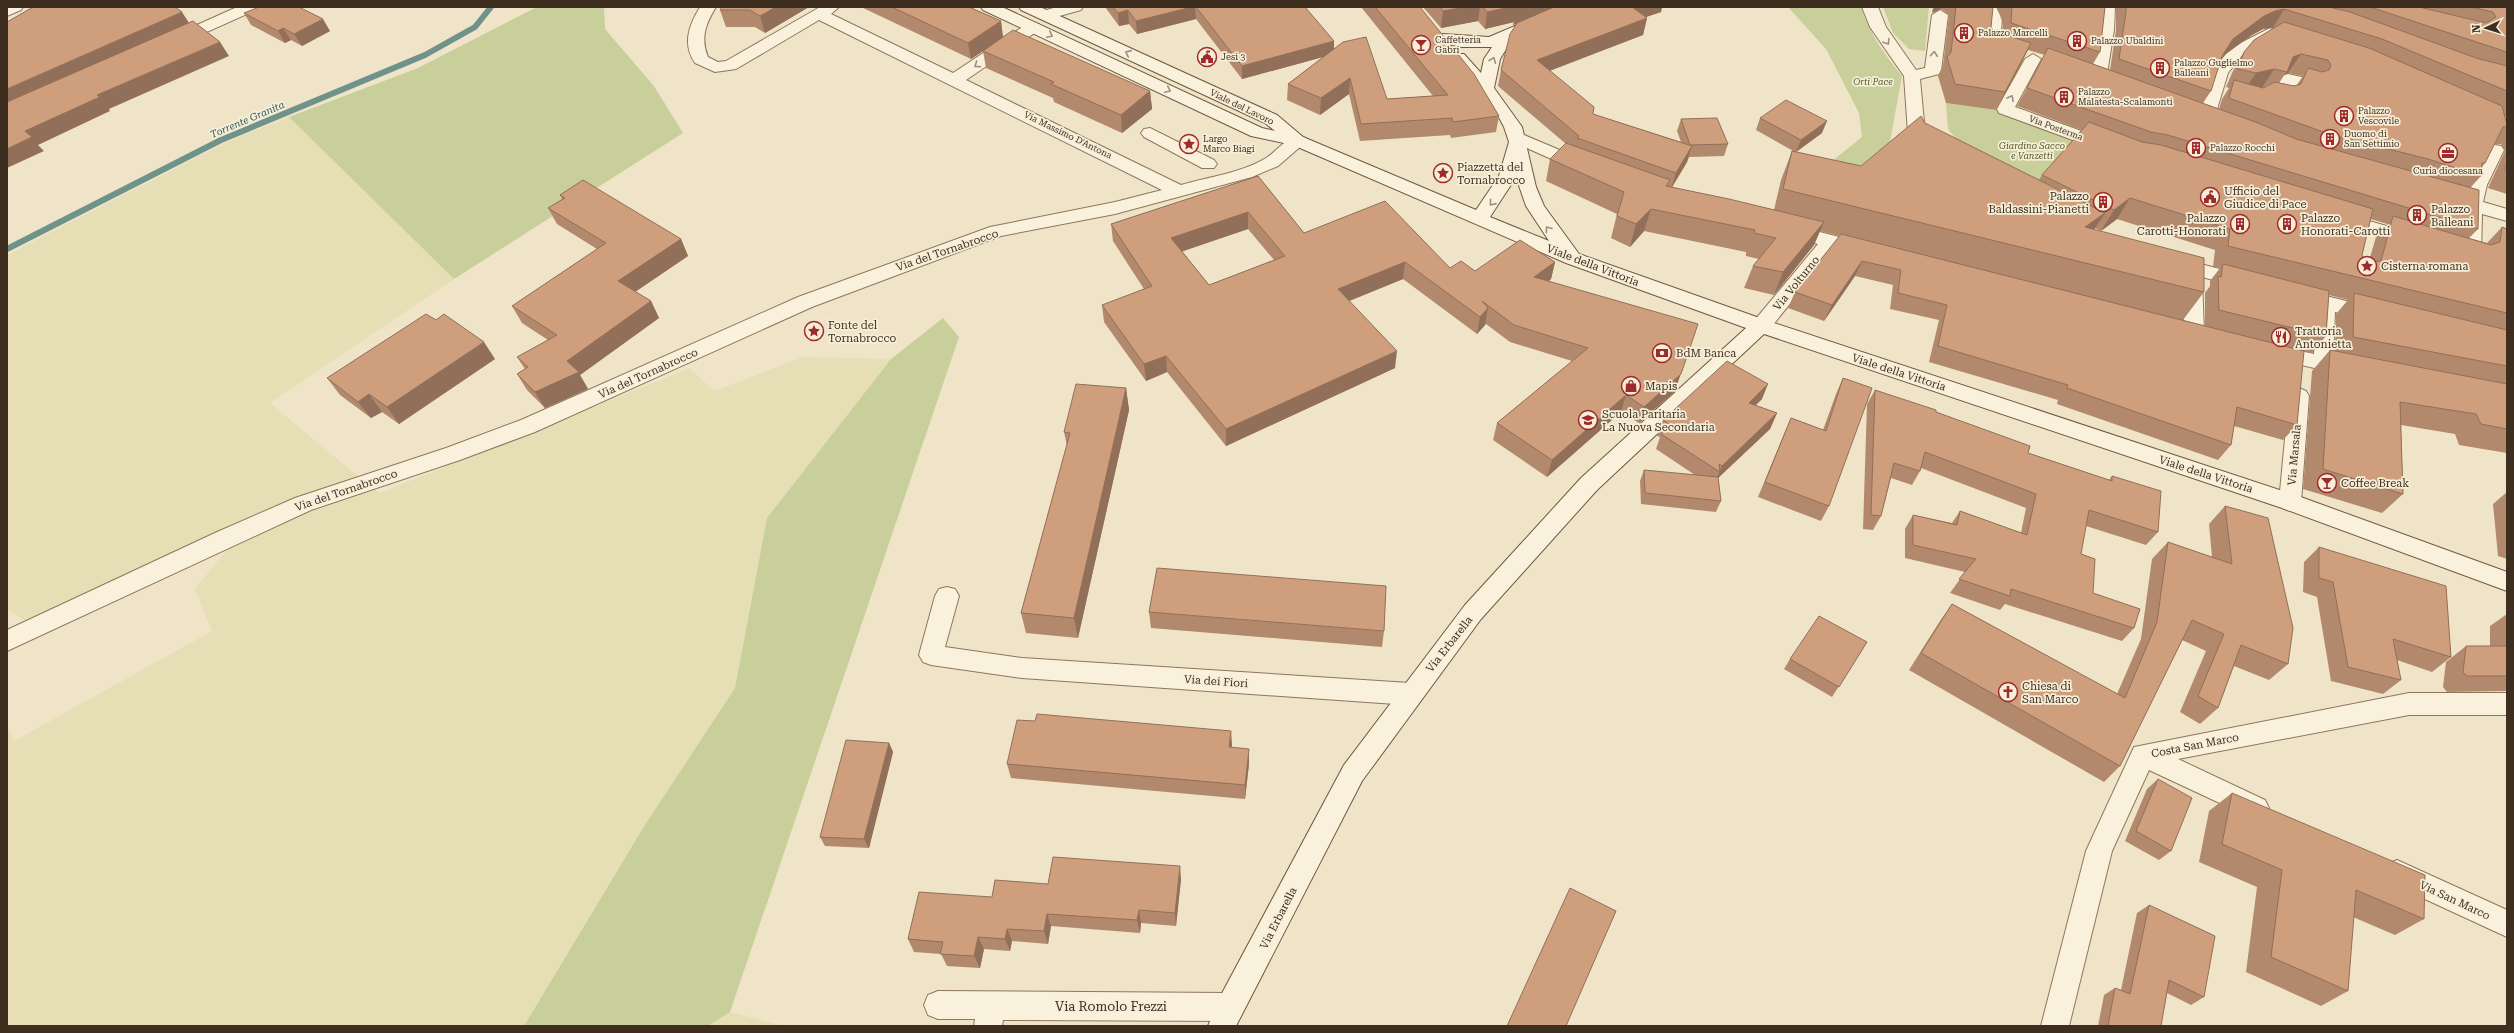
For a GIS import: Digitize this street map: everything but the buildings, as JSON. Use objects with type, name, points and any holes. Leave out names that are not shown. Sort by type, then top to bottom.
[{"type":"street","points":[[7,11],[15,7]]},
{"type":"street","points":[[157,49],[250,7]]},
{"type":"street","points":[[708,7],[698,23],[696,47],[701,60],[715,67],[730,66],[825,10]]},
{"type":"street","name":"Viale del Lavoro","points":[[989,7],[1257,132],[1298,142]]},
{"type":"street","name":"Viale del Lavoro","points":[[1027,7],[1271,119],[1298,142]]},
{"type":"street","points":[[1045,15],[1075,7]]},
{"type":"street","points":[[1573,7],[1491,42],[1462,42],[1438,33],[1501,108],[1517,137],[1523,170],[1536,208],[1546,228],[1573,259]]},
{"type":"street","points":[[1870,7],[1878,28],[1912,76],[1918,147],[1939,158]]},
{"type":"street","name":"Via Posterma","points":[[1986,7],[1991,10],[1996,19],[1992,45],[2040,61],[2005,109],[2121,152]]},
{"type":"street","points":[[2098,80],[2106,30],[2107,7]]},
{"type":"street","name":"Via Massimo D'Antona","points":[[825,10],[954,80],[1181,192]]},
{"type":"street","points":[[1912,76],[1933,71],[1940,15]]},
{"type":"street","points":[[954,80],[1033,27]]},
{"type":"street","points":[[2206,119],[2222,93],[2220,72],[2237,50],[2270,33],[2298,42]]},
{"type":"street","points":[[1486,89],[1492,59],[1508,34]]},
{"type":"street","points":[[2251,100],[2251,96],[2262,94],[2281,98],[2288,79],[2309,84]]},
{"type":"street","points":[[1150,133],[1208,164]]},
{"type":"street","points":[[1517,137],[1556,156],[1598,172]]},
{"type":"street","points":[[1478,220],[1496,198],[1504,183],[1514,160],[1517,137]]},
{"type":"street","points":[[2320,212],[2366,234],[2435,247],[2472,258],[2470,204],[2499,141]]},
{"type":"street","name":"Via del Tornabrocco","points":[[7,641],[275,515],[302,504],[453,454],[528,426],[805,302],[997,231],[1115,208],[1181,192],[1262,167],[1298,142]]},
{"type":"street","name":"Viale della Vittoria","points":[[1298,142],[1478,220],[1573,259],[1761,326],[2290,502],[2507,582]]},
{"type":"street","points":[[1523,170],[1538,160],[1556,156]]},
{"type":"street","points":[[2444,196],[2507,215]]},
{"type":"street","points":[[1767,225],[1883,254]]},
{"type":"street","name":"Via Volturno","points":[[1761,326],[1830,240]]},
{"type":"street","points":[[2158,258],[2193,270],[2260,286]]},
{"type":"street","points":[[2193,270],[2194,333]]},
{"type":"street","points":[[2323,364],[2319,301],[2387,318]]},
{"type":"street","name":"Via Erbarella","points":[[1226,1016],[1353,773],[1410,694],[1473,612],[1589,484],[1761,326]]},
{"type":"street","points":[[2256,348],[2302,366],[2323,364],[2369,373]]},
{"type":"street","name":"Via Marsala","points":[[2290,502],[2302,366]]},
{"type":"street","name":"Via dei Fiori","points":[[947,596],[931,655],[1022,668],[1410,694]]},
{"type":"street","name":"Costa San Marco","points":[[2055,1026],[2099,851],[2142,755],[2409,704],[2507,704]]},
{"type":"street","points":[[2142,755],[2278,818]]},
{"type":"street","name":"Via San Marco","points":[[2378,864],[2507,924]]},
{"type":"street","name":"Via Romolo Frezzi","points":[[938,1005],[990,1016],[1226,1016]]},
{"type":"shaded area","points":[[289,117],[454,279],[270,403],[360,478],[31,624],[7,610],[7,255],[231,140]]},
{"type":"shaded area","points":[[803,357],[891,359],[767,518],[735,688],[643,828],[524,1026],[7,1026],[7,726],[14,741],[212,631],[195,589],[237,537],[369,485],[380,493],[690,368],[714,391]]},
{"type":"shaded area","points":[[730,1012],[785,1026],[708,1026]]},
{"type":"green space","points":[[537,7],[604,7],[605,29],[654,86],[683,133],[454,279],[289,117],[418,68]]},
{"type":"green space","name":"Orti Pace","points":[[1788,7],[1861,7],[1878,43],[1902,76],[1889,147],[1847,190],[1826,166],[1862,137],[1859,113],[1826,49]]},
{"type":"green space","points":[[1883,7],[1929,7],[1925,51],[1909,49],[1893,33]]},
{"type":"green space","name":"Giardino Sacco e Vanzetti","points":[[1946,103],[1996,110],[2078,141],[2040,185],[1960,144],[1948,129]]},
{"type":"green space","points":[[943,318],[959,337],[730,1012],[708,1026],[524,1026],[643,828],[735,688],[767,518],[891,359]]},
{"type":"waterway","name":"Torrente Granita","points":[[7,249],[221,140],[425,55],[475,27],[491,7]]},
{"type":"place","name":"Palazzo Marcelli","points":[[1964,33]]},
{"type":"place","name":"Palazzo Ubaldini","points":[[2077,41]]},
{"type":"place","name":"Caffetteria Gabri","points":[[1421,45]]},
{"type":"place","name":"Jesi 3","points":[[1207,57]]},
{"type":"place","name":"Palazzo Guglielmo Balleani","points":[[2160,68]]},
{"type":"place","name":"Palazzo Malatesta-Scalamonti","points":[[2064,97]]},
{"type":"place","name":"Palazzo Vescovile","points":[[2344,116]]},
{"type":"place","name":"Duomo di San Settimio","points":[[2330,139]]},
{"type":"place","name":"Largo Marco Biagi","points":[[1189,144]]},
{"type":"place","name":"Palazzo Rocchi","points":[[2196,148]]},
{"type":"place","name":"Curia diocesana","points":[[2448,153]]},
{"type":"place","name":"Piazzetta del Tornabrocco","points":[[1443,173]]},
{"type":"place","name":"Ufficio del Giudice di Pace","points":[[2210,197]]},
{"type":"place","name":"Palazzo Baldassini-Pianetti","points":[[2103,202]]},
{"type":"place","name":"Palazzo Balleani","points":[[2417,215]]},
{"type":"place","name":"Palazzo Carotti-Honorati","points":[[2240,224]]},
{"type":"place","name":"Palazzo Honorati-Carotti","points":[[2287,224]]},
{"type":"place","name":"Cisterna romana","points":[[2367,266]]},
{"type":"place","name":"Fonte del Tornabrocco","points":[[814,331]]},
{"type":"place","name":"Trattoria Antonietta","points":[[2281,337]]},
{"type":"place","name":"BdM Banca","points":[[1662,353]]},
{"type":"place","name":"Mapis","points":[[1631,386]]},
{"type":"place","name":"Scuola Paritaria La Nuova Secondaria","points":[[1588,420]]},
{"type":"place","name":"Coffee Break","points":[[2327,483]]},
{"type":"place","name":"Chiesa di San Marco","points":[[2008,692]]}]
